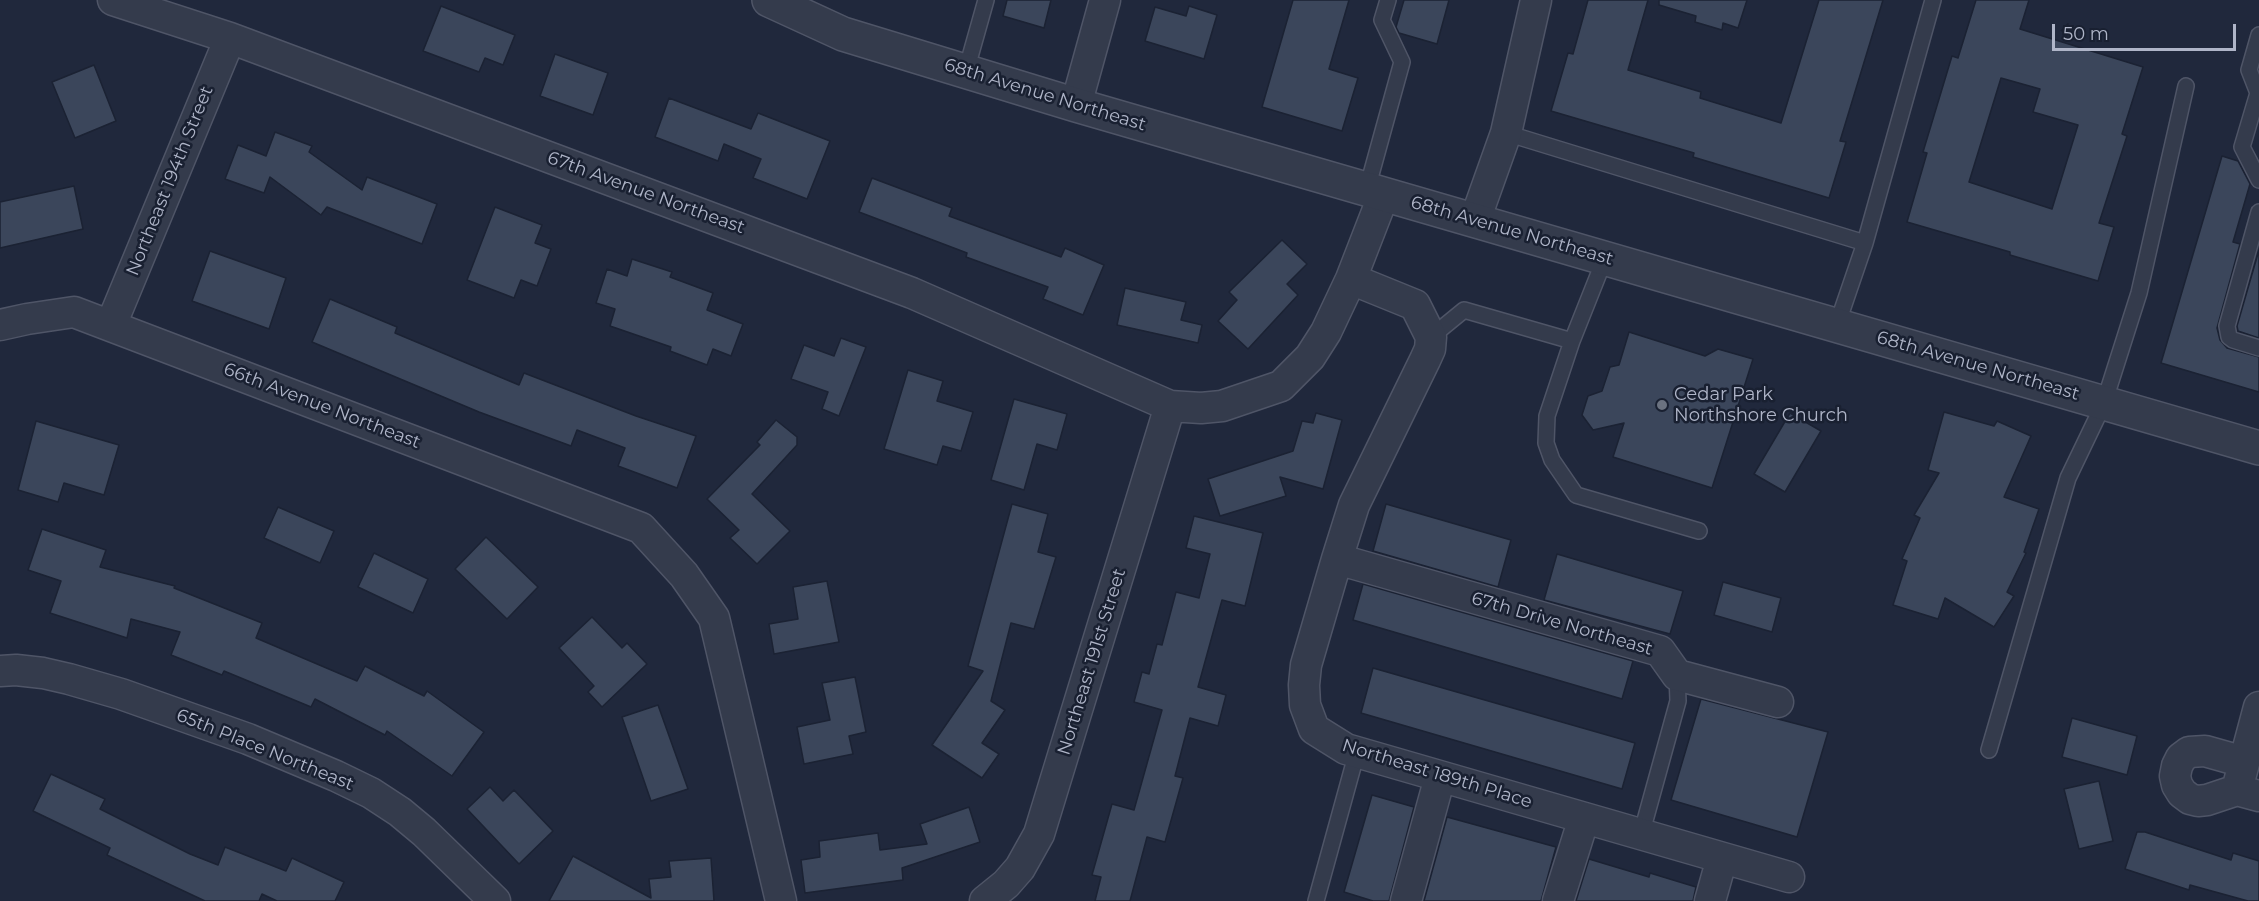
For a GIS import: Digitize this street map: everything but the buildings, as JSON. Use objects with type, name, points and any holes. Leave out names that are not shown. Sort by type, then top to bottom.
[{"type":"street","name":"67th Avenue Northeast","points":[[113,0],[230,38],[912,293],[1170,406],[1201,408],[1222,406],[1281,386],[1310,357],[1326,332],[1351,279],[1376,191]]},
{"type":"street","name":"68th Avenue Northeast","points":[[770,0],[843,34],[966,72],[2259,448]]},
{"type":"street","points":[[1076,105],[1106,0]]},
{"type":"street","points":[[1476,220],[1506,133],[1536,0]]},
{"type":"street","name":"Northeast 194th Street","points":[[111,325],[230,38]]},
{"type":"street","points":[[1351,279],[1414,305],[1431,336]]},
{"type":"street","name":"66th Avenue Northeast","points":[[0,325],[74,312],[640,528],[684,575],[714,618],[781,901]]},
{"type":"street","name":"Northeast 189th Place","points":[[1431,336],[1430,349],[1425,360],[1354,505],[1337,559],[1306,665],[1305,705],[1314,729],[1346,749],[1789,877]]},
{"type":"street","name":"Northeast 191st Street","points":[[985,901],[1006,884],[1020,868],[1039,834],[1170,406]]},
{"type":"street","name":"67th Drive Northeast","points":[[1337,559],[1660,651],[1677,675]]},
{"type":"street","name":"65th Place Northeast","points":[[0,671],[43,673],[69,678],[121,694],[248,739],[336,776],[371,793],[400,812],[424,832],[495,901]]},
{"type":"street","points":[[1677,675],[1778,702]]},
{"type":"street","points":[[2246,783],[2259,707]]},
{"type":"street","points":[[1406,901],[1440,777]]},
{"type":"street","points":[[1558,901],[1584,818]]},
{"type":"street","points":[[1710,901],[1722,858]]},
{"type":"lane","points":[[966,72],[986,0]]},
{"type":"lane","points":[[1376,191],[1402,62],[1382,20],[1388,0]]},
{"type":"lane","points":[[1837,325],[1865,243],[1933,0]]},
{"type":"lane","points":[[2259,35],[2249,70],[2258,93],[2242,147],[2259,180]]},
{"type":"lane","points":[[1989,750],[2068,477],[2104,403],[2139,293],[2186,86]]},
{"type":"lane","points":[[1506,133],[1865,243]]},
{"type":"lane","points":[[2259,212],[2227,326],[2229,337],[2233,340],[2259,348]]},
{"type":"lane","points":[[1605,258],[1572,341],[1547,416],[1546,443],[1552,460],[1576,495],[1699,531]]},
{"type":"lane","points":[[1431,336],[1464,310],[1572,341]]},
{"type":"lane","points":[[1641,834],[1678,702],[1677,675]]},
{"type":"lane","points":[[1316,901],[1357,752]]},
{"type":"place","name":"Cedar Park Northshore Church","points":[[1662,405]]}]
